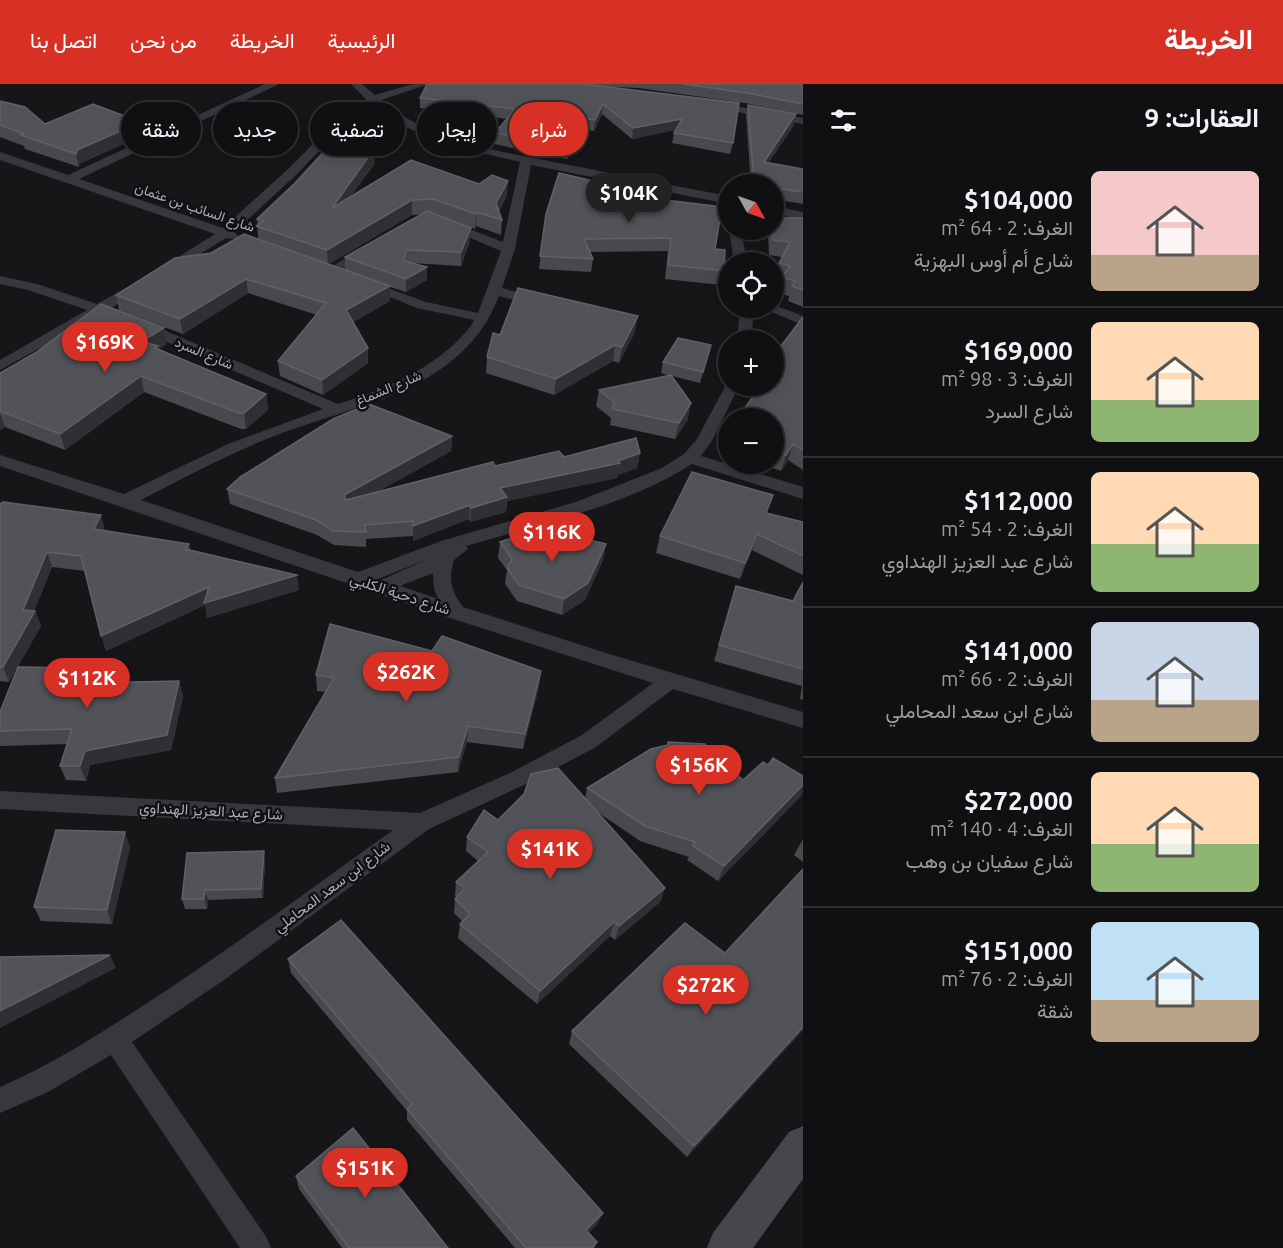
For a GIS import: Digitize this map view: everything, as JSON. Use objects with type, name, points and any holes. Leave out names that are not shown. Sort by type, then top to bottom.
[{"type":"street","points":[[69,179],[274,84]]},
{"type":"street","points":[[356,84],[395,118],[410,127],[472,148],[718,198]]},
{"type":"street","points":[[0,366],[156,277],[225,233],[291,173],[350,113],[374,99],[424,84]]},
{"type":"street","points":[[696,103],[803,121]]},
{"type":"street","name":"شارع السائب بن عثمان","points":[[0,156],[246,241]]},
{"type":"street","name":"شارع الشماغ","points":[[127,500],[234,446],[338,410],[442,364],[466,343],[482,318],[494,290],[508,249],[526,160]]},
{"type":"street","points":[[784,212],[803,216]]},
{"type":"street","points":[[428,218],[508,249]]},
{"type":"street","points":[[378,243],[325,269],[422,305],[482,318]]},
{"type":"street","name":"شارع السرد","points":[[0,280],[32,287],[125,319],[338,410]]},
{"type":"street","points":[[494,290],[560,308]]},
{"type":"street","points":[[784,314],[803,321]]},
{"type":"street","points":[[357,580],[447,545],[582,506],[668,472],[690,458],[704,441],[727,396]]},
{"type":"street","points":[[690,458],[803,493]]},
{"type":"street","name":"شارع دحية الكلبي","points":[[0,460],[127,500],[357,580],[668,682],[803,720]]},
{"type":"street","points":[[381,587],[445,560],[470,540]]},
{"type":"street","points":[[445,560],[441,578],[443,593],[457,613]]},
{"type":"street","name":"شارع ابن سعد المحاملي","points":[[0,1100],[39,1083],[115,1039],[215,972],[422,822],[519,778],[589,741],[668,682]]},
{"type":"street","name":"شارع عبد العزيز الهنداوي","points":[[0,800],[422,822]]},
{"type":"street","points":[[115,1039],[257,1248]]},
{"type":"street","points":[[728,1248],[803,1146]]},
{"type":"building","points":[[427,84],[584,84],[739,103],[733,143],[674,133],[682,119],[633,128],[603,104],[595,120],[588,119],[588,102],[509,102],[509,108],[497,107],[497,102],[455,102],[420,98]]},
{"type":"building","points":[[683,84],[803,84],[803,104],[747,93]]},
{"type":"building","points":[[0,101],[25,107],[45,124],[93,104],[121,114],[121,131],[77,150],[76,154],[21,135],[24,134],[0,125]]},
{"type":"building","points":[[748,105],[796,114],[764,162],[803,169],[803,192],[784,189],[784,174],[753,174]]},
{"type":"building","points":[[509,116],[509,136],[497,133]]},
{"type":"building","points":[[320,156],[369,156],[332,208],[411,160],[479,184],[492,175],[508,181],[496,203],[502,220],[477,212],[476,214],[433,199],[412,200],[327,250],[256,226],[264,221],[257,219]]},
{"type":"building","points":[[559,173],[602,183],[600,192],[718,207],[715,249],[725,250],[725,252],[718,252],[718,270],[668,265],[671,238],[584,239],[593,259],[540,256],[546,214]]},
{"type":"building","points":[[427,211],[471,228],[461,252],[406,250],[404,261],[427,267],[406,279],[345,257]]},
{"type":"building","points":[[784,218],[803,218],[803,290],[792,286],[795,281],[784,278],[790,266],[784,264],[784,253],[790,242],[773,240],[784,240]]},
{"type":"building","points":[[244,234],[390,286],[346,310],[368,348],[322,380],[278,361],[326,303],[246,279],[180,319],[116,295],[175,258],[211,253]]},
{"type":"building","points":[[518,288],[638,316],[622,347],[615,345],[556,379],[487,357],[493,333],[500,335]]},
{"type":"building","points":[[101,304],[164,328],[142,341],[266,394],[244,413],[239,413],[141,376],[60,434],[0,411],[0,373],[35,353]]},
{"type":"building","points":[[803,317],[803,450],[793,444],[786,455],[784,454],[784,408],[744,408],[754,396],[784,396],[784,342]]},
{"type":"building","points":[[678,338],[711,345],[703,372],[663,362]]},
{"type":"building","points":[[671,375],[691,403],[679,423],[612,409],[614,402],[599,390]]},
{"type":"building","points":[[369,404],[452,436],[344,495],[346,500],[493,462],[495,466],[559,451],[564,457],[636,438],[640,453],[618,461],[620,463],[500,488],[507,497],[471,508],[470,505],[413,526],[413,521],[365,525],[366,532],[333,531],[316,520],[227,489],[240,477],[333,419]]},
{"type":"building","points":[[692,472],[773,495],[766,513],[803,522],[803,556],[757,534],[745,563],[660,536]]},
{"type":"building","points":[[3,502],[101,515],[94,529],[189,544],[185,549],[297,575],[204,603],[209,587],[101,636],[81,556],[47,552],[23,610],[35,611],[3,667],[0,667],[0,504]]},
{"type":"building","points":[[541,528],[559,551],[570,535],[606,544],[588,583],[564,599],[519,585],[507,568],[512,559],[500,542]]},
{"type":"building","points":[[803,582],[803,669],[719,645],[736,586],[793,601]]},
{"type":"building","points":[[330,624],[432,651],[442,636],[541,671],[525,734],[468,726],[459,757],[275,778],[334,678],[316,675]]},
{"type":"building","points":[[18,667],[94,668],[88,683],[179,681],[167,735],[85,751],[80,766],[60,766],[72,729],[0,731],[0,712]]},
{"type":"building","points":[[668,742],[705,744],[743,780],[763,762],[768,765],[773,758],[803,776],[803,785],[724,866],[693,846],[695,842],[645,826],[587,788],[651,749],[668,745]]},
{"type":"building","points":[[558,768],[665,888],[619,926],[614,922],[540,991],[460,924],[470,914],[455,899],[465,888],[456,882],[488,852],[467,837],[484,810],[498,820],[524,794],[531,774]]},
{"type":"building","points":[[56,830],[125,832],[107,910],[34,907]]},
{"type":"building","points":[[264,851],[261,889],[205,890],[204,899],[182,899],[187,853]]},
{"type":"building","points":[[803,869],[803,1027],[694,1146],[572,1031],[685,923],[725,953]]},
{"type":"building","points":[[341,920],[603,1213],[586,1230],[597,1242],[592,1248],[526,1248],[407,1109],[412,1104],[288,959]]},
{"type":"building","points":[[110,955],[0,1011],[0,957]]},
{"type":"building","points":[[353,1128],[448,1248],[349,1248],[296,1176]]}]
